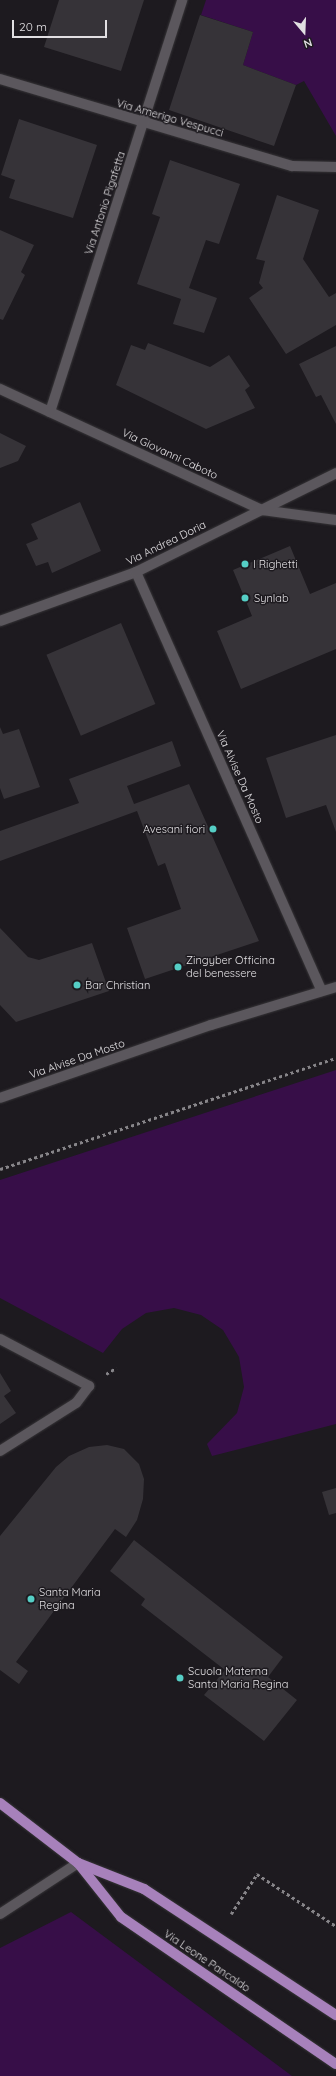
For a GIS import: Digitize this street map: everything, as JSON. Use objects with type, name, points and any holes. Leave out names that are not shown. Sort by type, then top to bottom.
[{"type":"main road","name":"Via Leone Pancaldo","points":[[0,1803],[78,1863],[121,1917],[336,2064]]},
{"type":"main road","name":"Via Leone Pancaldo","points":[[78,1863],[144,1889],[336,2014]]},
{"type":"street","name":"Via Antonio Pigafetta","points":[[50,412],[144,123],[182,0]]},
{"type":"street","name":"Via Amerigo Vespucci","points":[[0,79],[292,166],[336,167]]},
{"type":"street","name":"Via Giovanni Caboto","points":[[0,389],[262,510],[336,520]]},
{"type":"street","name":"Via Andrea Doria","points":[[0,621],[136,572],[336,473]]},
{"type":"street","name":"Via Alvise Da Mosto","points":[[136,572],[322,991]]},
{"type":"street","name":"Via Alvise Da Mosto","points":[[0,1098],[211,1025],[336,986]]},
{"type":"street","points":[[0,1339],[88,1386],[76,1403],[0,1451]]},
{"type":"street","points":[[0,1914],[78,1863]]},
{"type":"path","points":[[0,1169],[336,1058]]},
{"type":"path","points":[[231,1914],[257,1874],[336,1926]]},
{"type":"shaded area","points":[[206,0],[336,0],[336,136],[304,81],[296,85],[243,65],[253,32],[201,15]]},
{"type":"shaded area","points":[[336,1070],[336,1424],[212,1456],[207,1444],[237,1413],[244,1387],[239,1357],[223,1330],[201,1315],[174,1308],[146,1313],[122,1329],[103,1353],[0,1298],[0,1180]]},
{"type":"shaded area","points":[[71,1912],[292,2076],[0,2076],[0,1948]]},
{"type":"building","points":[[59,0],[144,0],[121,71],[44,47]]},
{"type":"building","points":[[200,15],[253,32],[243,65],[296,85],[274,146],[169,110]]},
{"type":"building","points":[[19,119],[97,145],[73,218],[9,198],[15,180],[1,175]]},
{"type":"building","points":[[170,160],[240,184],[219,244],[206,240],[189,288],[217,298],[204,333],[173,324],[181,299],[137,284],[160,217],[152,214]]},
{"type":"building","points":[[277,195],[319,210],[303,259],[329,297],[336,293],[336,325],[286,354],[249,298],[263,288],[259,283],[265,261],[256,259]]},
{"type":"building","points":[[0,230],[34,245],[21,272],[25,275],[3,320],[0,319]]},
{"type":"building","points":[[148,343],[210,367],[229,355],[250,386],[245,390],[255,408],[206,429],[116,385],[131,345],[145,350]]},
{"type":"building","points":[[336,346],[336,424],[321,395],[316,397],[299,364]]},
{"type":"building","points":[[0,433],[26,446],[18,461],[0,468]]},
{"type":"building","points":[[80,502],[101,551],[52,573],[48,562],[36,566],[26,544],[38,539],[31,524]]},
{"type":"building","points":[[290,546],[310,594],[336,583],[336,649],[241,689],[217,631],[252,616],[233,570]]},
{"type":"building","points":[[121,623],[155,704],[81,736],[46,655]]},
{"type":"building","points":[[0,727],[3,734],[19,729],[40,787],[4,799],[0,788]]},
{"type":"building","points":[[336,735],[336,832],[326,805],[286,818],[266,758]]},
{"type":"building","points":[[172,741],[181,766],[127,786],[134,804],[189,784],[259,941],[145,979],[127,928],[181,909],[165,863],[158,866],[137,811],[0,861],[0,831],[79,803],[69,779]]},
{"type":"building","points":[[0,928],[28,957],[39,960],[92,943],[109,991],[16,1022],[0,1005]]},
{"type":"building","points":[[0,1373],[11,1391],[4,1396],[16,1413],[0,1424]]},
{"type":"building","name":"Santa Maria Regina","points":[[107,1445],[124,1449],[139,1464],[144,1479],[143,1499],[137,1520],[126,1537],[115,1529],[16,1662],[28,1671],[19,1684],[0,1670],[0,1536],[56,1467],[69,1456],[89,1447]]},
{"type":"building","points":[[336,1488],[336,1513],[329,1515],[322,1492]]},
{"type":"building","points":[[134,1540],[283,1657],[268,1677],[297,1700],[264,1741],[204,1695],[225,1670],[141,1605],[145,1599],[110,1571]]},
{"type":"place","name":"I Righetti","points":[[245,564]]},
{"type":"place","name":"Synlab","points":[[245,598]]},
{"type":"place","name":"Avesani fiori","points":[[213,829]]},
{"type":"place","name":"Zingyber Officina del benessere","points":[[178,967]]},
{"type":"place","name":"Bar Christian","points":[[77,985]]},
{"type":"place","name":"Santa Maria Regina","points":[[31,1599]]},
{"type":"place","name":"Scuola Materna Santa Maria Regina","points":[[180,1678]]}]
